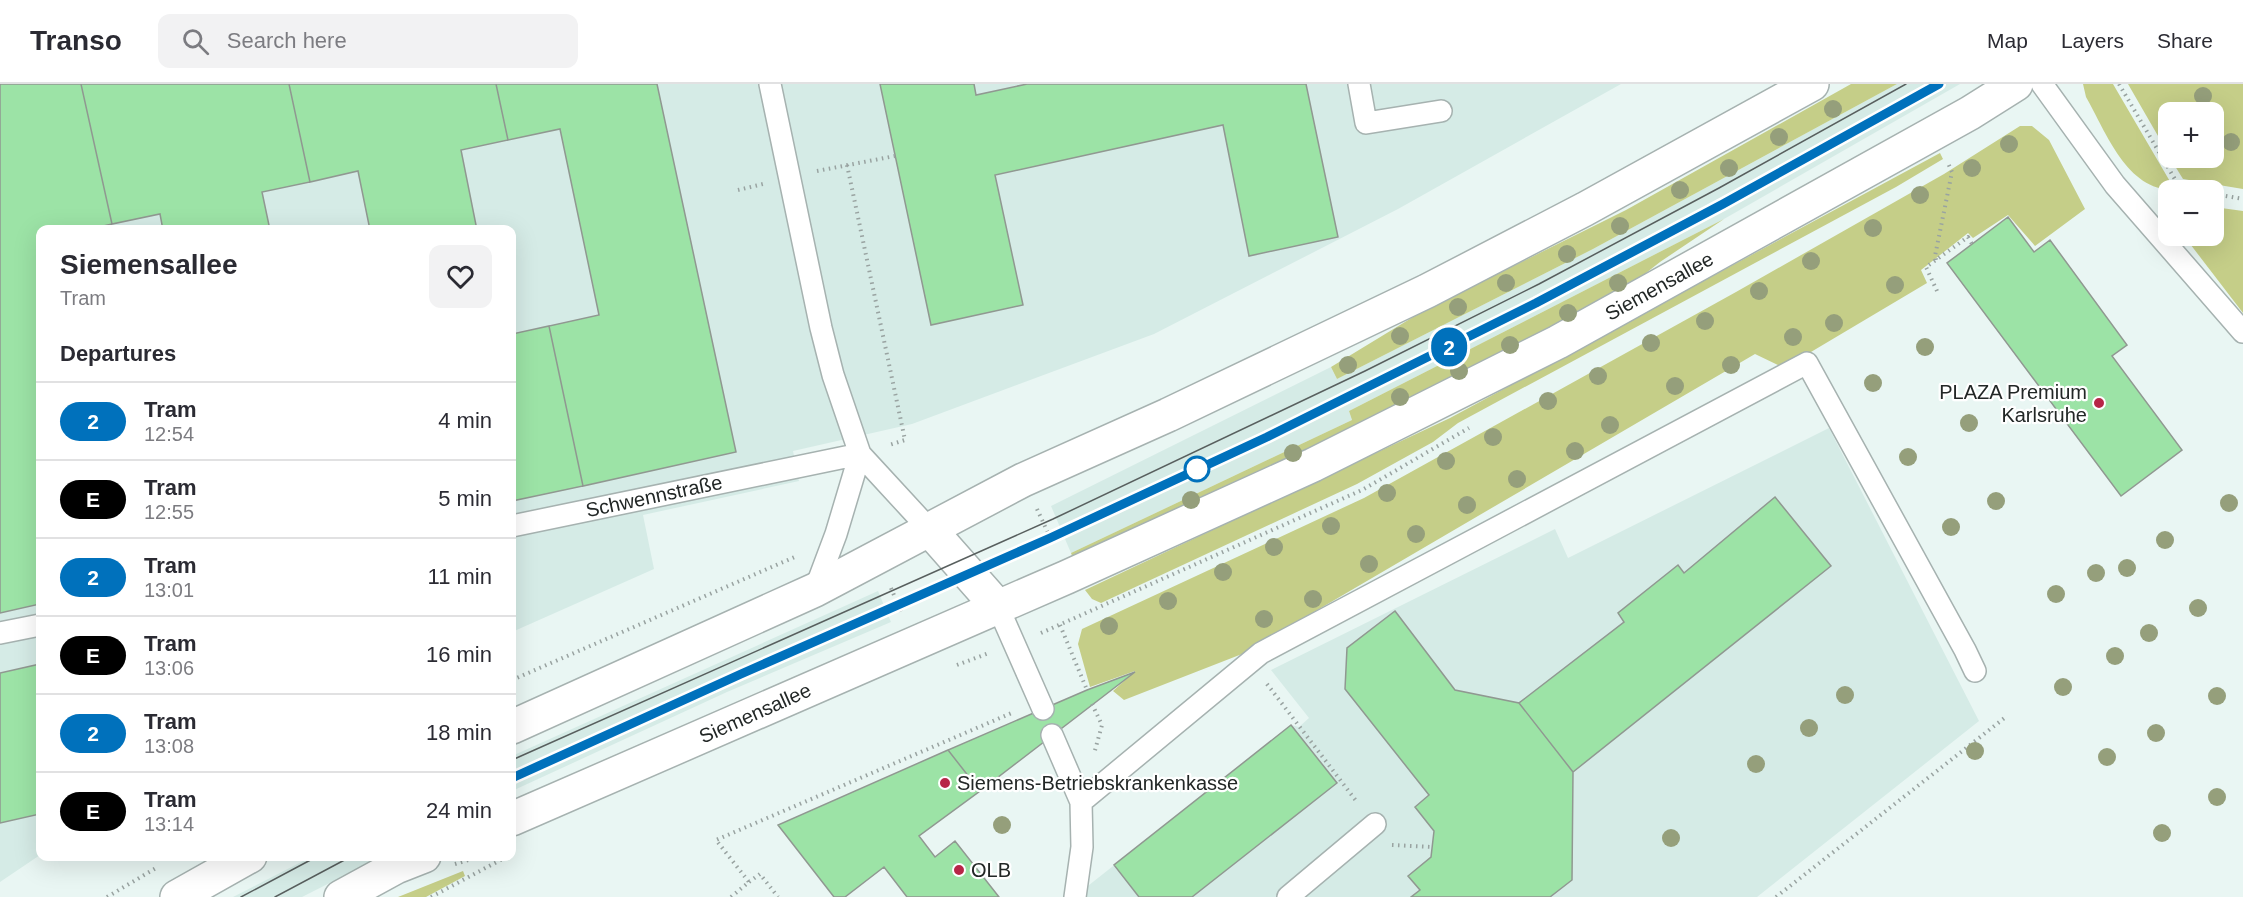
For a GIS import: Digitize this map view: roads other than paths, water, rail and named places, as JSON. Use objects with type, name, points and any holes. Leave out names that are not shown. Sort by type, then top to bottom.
[{"type":"main road","points":[[516,725],[815,590],[1023,480],[1190,405],[1427,291],[1585,209],[1812,84]]},
{"type":"main road","name":"Siemensallee","points":[[516,817],[1067,577],[1313,465],[1558,342],[1970,113],[2016,84]]},
{"type":"main road","points":[[930,530],[998,607]]},
{"type":"main road","points":[[177,897],[241,861]]},
{"type":"main road","points":[[341,897],[411,861]]},
{"type":"lane","points":[[770,84],[821,328],[833,375],[860,454],[930,530]]},
{"type":"lane","points":[[1359,84],[1366,123],[1441,111]]},
{"type":"lane","points":[[2042,84],[2115,185],[2243,332]]},
{"type":"lane","points":[[1081,802],[1256,657],[1808,363],[1975,671]]},
{"type":"lane","points":[[815,590],[836,534],[860,454]]},
{"type":"lane","name":"Schwennstraße","points":[[516,525],[860,454]]},
{"type":"lane","points":[[998,607],[1042,705]]},
{"type":"lane","points":[[0,633],[36,626]]},
{"type":"lane","points":[[1052,735],[1081,802],[1082,847],[1075,897]]},
{"type":"lane","points":[[1288,897],[1375,824]]},
{"type":"tram line","points":[[516,758],[1053,519],[1365,371],[1539,284],[1719,188],[1906,84]]},
{"type":"tram line","points":[[516,776],[1050,538],[1267,437],[1536,303],[1723,204],[1939,84]]},
{"type":"tram line","name":"2","points":[[516,776],[1050,538],[1267,437],[1536,303],[1723,204],[1939,84]]},
{"type":"tram line","points":[[241,897],[309,861]]},
{"type":"tram line","points":[[275,897],[343,861]]},
{"type":"place","name":"PLAZA Premium Karlsruhe","points":[[2099,403]]},
{"type":"place","name":"Siemens-Betriebskrankenkasse","points":[[945,783]]},
{"type":"place","name":"OLB","points":[[959,870]]}]
